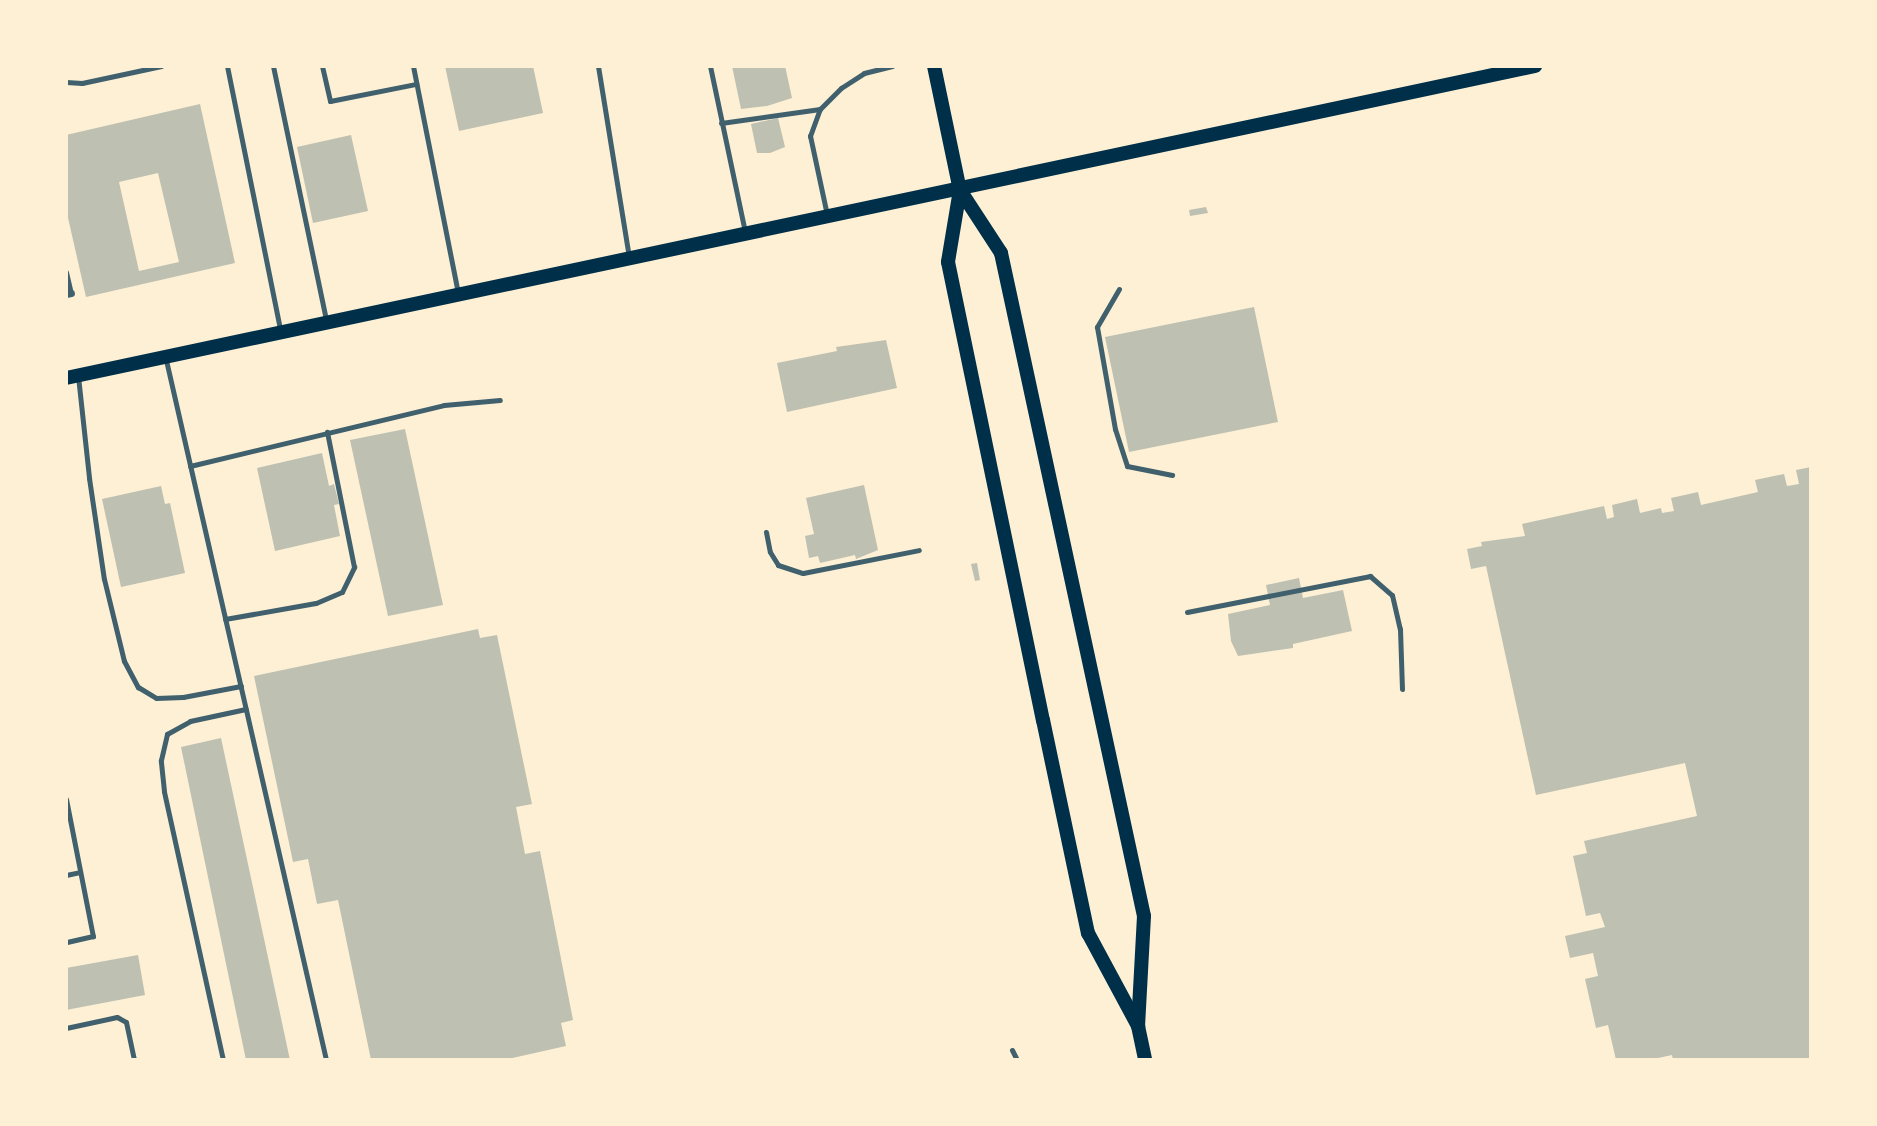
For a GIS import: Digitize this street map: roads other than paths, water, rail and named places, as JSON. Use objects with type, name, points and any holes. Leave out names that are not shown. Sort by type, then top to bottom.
[{"type":"main road","points":[[934,66],[960,190],[1001,253],[1138,889],[1143,916],[1138,1026],[1145,1059]]},
{"type":"main road","points":[[72,377],[960,190],[1480,72],[1535,66]]},
{"type":"main road","points":[[960,190],[948,262],[1088,933],[1138,1026]]},
{"type":"lane","points":[[66,82],[82,83],[161,66]]},
{"type":"lane","points":[[227,66],[281,333]]},
{"type":"lane","points":[[273,66],[326,323]]},
{"type":"lane","points":[[323,66],[330,101],[416,84]]},
{"type":"lane","points":[[413,66],[459,296]]},
{"type":"lane","points":[[598,66],[629,260]]},
{"type":"lane","points":[[710,66],[746,235]]},
{"type":"lane","points":[[827,218],[810,136],[820,109],[841,88],[864,73],[892,66]]},
{"type":"lane","points":[[722,122],[820,109]]},
{"type":"lane","points":[[66,272],[69,294]]},
{"type":"lane","points":[[1119,289],[1097,327],[1115,429],[1127,466],[1172,475]]},
{"type":"lane","points":[[165,358],[326,1059]]},
{"type":"lane","points":[[72,377],[104,579],[124,661],[138,687],[156,698],[183,697],[241,686]]},
{"type":"lane","points":[[190,466],[444,405],[500,400]]},
{"type":"lane","points":[[225,619],[316,603],[342,592],[354,567],[327,432]]},
{"type":"lane","points":[[765,532],[770,552],[778,565],[803,573],[919,550]]},
{"type":"lane","points":[[1187,612],[1354,577],[1370,576],[1392,595],[1400,629],[1402,689]]},
{"type":"lane","points":[[223,1059],[164,791],[161,760],[167,734],[190,721],[246,709]]},
{"type":"lane","points":[[66,799],[93,936],[66,942]]},
{"type":"lane","points":[[66,875],[80,872]]},
{"type":"lane","points":[[66,1028],[117,1017],[126,1022],[134,1059]]},
{"type":"lane","points":[[1012,1050],[1017,1059]]}]
